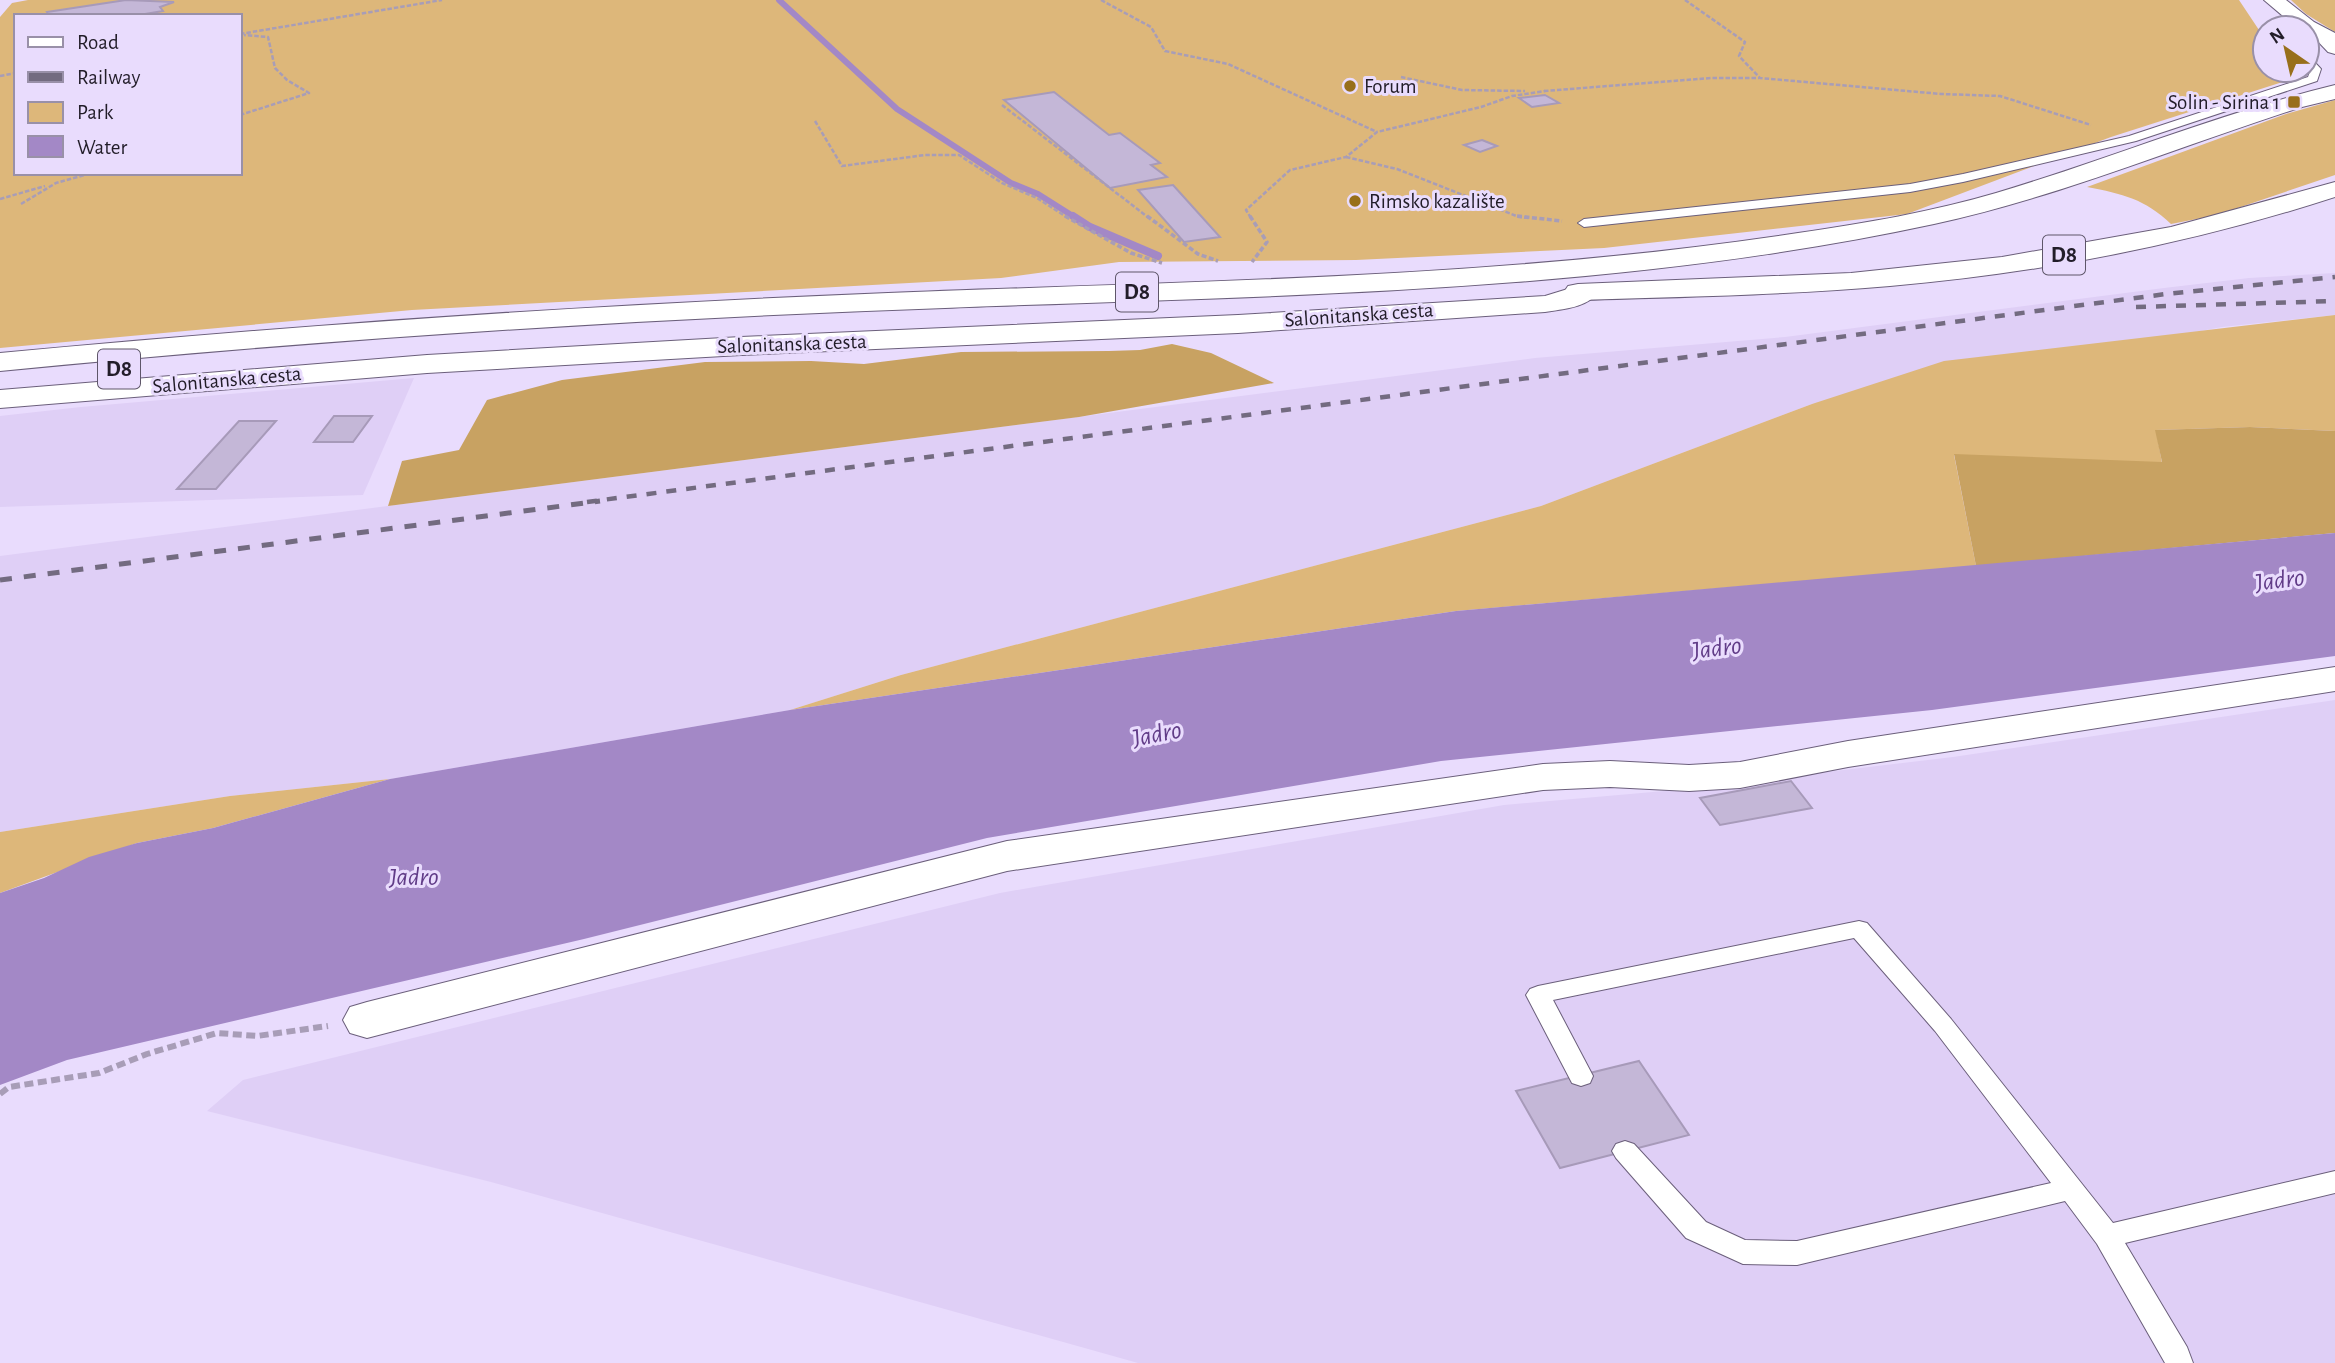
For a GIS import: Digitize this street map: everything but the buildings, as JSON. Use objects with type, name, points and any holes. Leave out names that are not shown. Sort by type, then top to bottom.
[{"type":"main road","points":[[2274,0],[2292,14]]},
{"type":"main road","name":"D8","points":[[0,362],[251,338],[460,322],[1389,281],[1615,265],[1728,252],[1931,217],[2009,198],[2294,102],[2334,92]]},
{"type":"main road","name":"D8","points":[[0,379],[475,339],[1889,278],[2014,265],[2198,229],[2279,208],[2335,189]]},
{"type":"main road","name":"Salonitanska cesta","points":[[0,400],[426,364],[741,346],[1191,326],[1545,304],[1568,300],[1584,292]]},
{"type":"main road","points":[[367,1020],[1007,856],[1543,778],[1610,774],[1689,778],[1740,775],[1848,754],[2335,679]]},
{"type":"lane","points":[[1584,223],[1910,188],[2132,139],[2298,84]]},
{"type":"lane","points":[[1581,1076],[1538,995],[1859,929],[1943,1025],[2108,1236],[2179,1363]]},
{"type":"lane","points":[[1625,1152],[1696,1230],[1743,1252],[1797,1253],[2071,1189]]},
{"type":"lane","points":[[2108,1236],[2335,1182]]},
{"type":"path","points":[[242,35],[442,0]]},
{"type":"path","points":[[1101,0],[1151,27],[1165,51],[1228,64],[1377,132]]},
{"type":"path","points":[[1685,0],[1745,42],[1739,56],[1760,78]]},
{"type":"path","points":[[242,35],[268,37],[271,43],[269,50],[282,79],[309,93],[242,114]]},
{"type":"path","points":[[1401,77],[1462,90],[1498,92],[1711,78],[1760,78],[1941,94],[2000,96],[2132,139]]},
{"type":"path","points":[[1250,265],[1267,243],[1246,210],[1290,170],[1346,157],[1377,132],[1481,107],[1512,96],[1545,91]]},
{"type":"path","points":[[1002,105],[1198,254],[1228,265]]},
{"type":"path","points":[[815,121],[842,166],[925,155],[958,155],[1002,183],[1037,198],[1093,234],[1131,253],[1173,267]]},
{"type":"path","points":[[1346,157],[1397,169],[1519,217],[1584,223]]},
{"type":"path","points":[[0,199],[85,175]]},
{"type":"path","points":[[21,204],[56,183]]},
{"type":"path","points":[[0,1094],[9,1087],[99,1073],[147,1054],[217,1033],[257,1036],[367,1020]]},
{"type":"shaded area","points":[[2335,273],[2335,315],[2222,327],[1812,404],[1541,506],[901,675],[790,710],[390,779],[230,796],[0,832],[0,556],[1535,358],[1785,337],[2249,278]]},
{"type":"shaded area","points":[[1172,344],[1211,353],[1274,383],[1079,417],[388,506],[402,461],[459,450],[487,400],[562,380],[705,362],[811,361],[864,364],[961,352],[1140,350]]},
{"type":"shaded area","points":[[414,378],[363,495],[0,507],[0,416]]},
{"type":"shaded area","points":[[2250,427],[2335,431],[2335,533],[1976,566],[1954,454],[2162,462],[2155,430]]},
{"type":"shaded area","points":[[2335,700],[2335,1363],[1138,1363],[491,1182],[207,1111],[243,1080],[1000,893],[1504,805],[1676,790],[1953,757]]},
{"type":"green space","points":[[28,0],[2239,0],[2251,18],[2251,84],[2276,84],[2111,137],[1907,214],[1604,248],[1356,260],[1119,262],[1001,278],[412,310],[0,348],[0,17],[12,3]]},
{"type":"green space","points":[[2291,0],[2335,0],[2335,32],[2321,23],[2321,14],[2306,14]]},
{"type":"green space","points":[[2335,100],[2335,175],[2217,215],[2171,224],[2133,199],[2087,187],[2286,114]]},
{"type":"green space","points":[[2335,315],[2335,431],[2250,427],[2156,430],[2162,463],[1954,455],[1976,566],[1456,611],[790,710],[901,675],[1541,506],[1812,404],[1944,361]]},
{"type":"green space","points":[[390,779],[213,828],[137,843],[0,893],[0,832],[230,796]]},
{"type":"water","name":"Jadro","points":[[2335,533],[2335,656],[1932,710],[1441,761],[987,838],[584,939],[67,1060],[0,1085],[0,893],[44,878],[89,857],[137,843],[213,828],[390,779],[790,710],[1456,611]]},
{"type":"waterway","points":[[779,0],[897,109],[1011,183],[1038,194],[1076,218]]},
{"type":"waterway","points":[[1073,216],[1090,227],[1158,256]]},
{"type":"railway","points":[[587,502],[2166,294],[2335,277]]},
{"type":"railway","points":[[2136,307],[2335,301]]},
{"type":"railway","points":[[0,580],[600,501]]},
{"type":"place","name":"Forum","points":[[1350,86]]},
{"type":"place","name":"Solin - Sirina 1","points":[[2294,102]]},
{"type":"place","name":"Rimsko kazalište","points":[[1355,201]]}]
